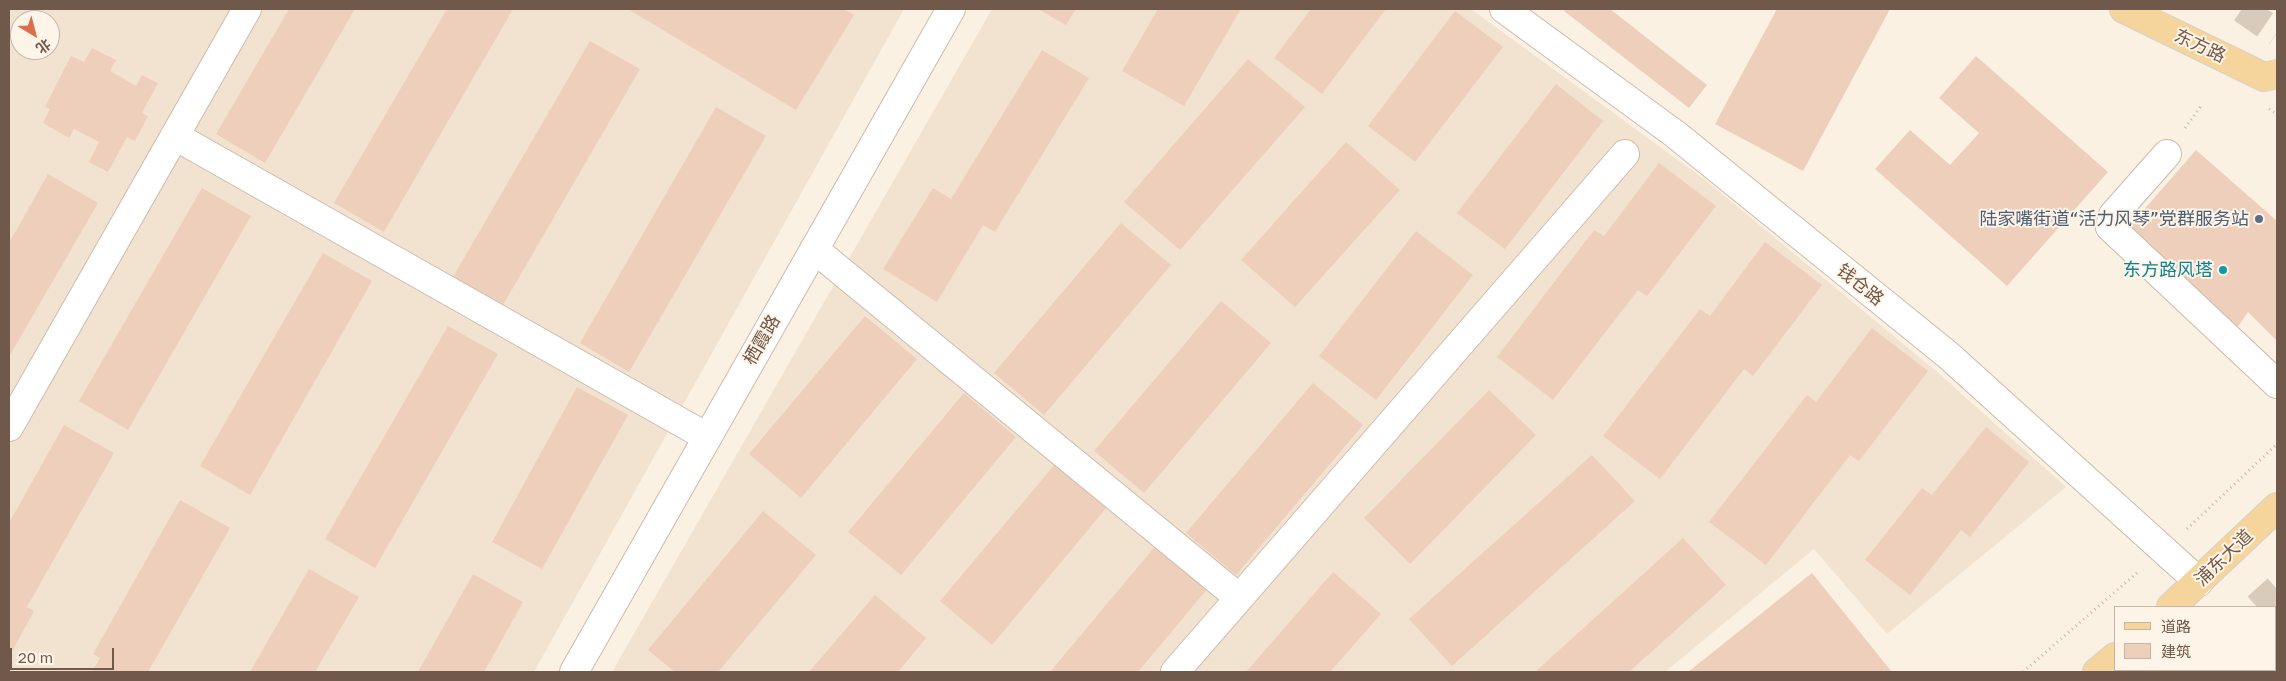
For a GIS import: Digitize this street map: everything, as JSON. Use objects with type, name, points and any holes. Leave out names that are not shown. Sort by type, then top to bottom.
[{"type":"main road","name":"东方路","points":[[2124,9],[2264,77],[2277,74]]},
{"type":"main road","name":"浦东大道","points":[[2172,606],[2277,507]]},
{"type":"main road","points":[[2098,672],[2114,658]]},
{"type":"street","points":[[9,427],[246,9]]},
{"type":"street","name":"栖霞路","points":[[574,672],[951,9]]},
{"type":"street","name":"钱仓路","points":[[1504,9],[1675,134],[1948,355],[2199,582]]},
{"type":"street","points":[[175,136],[707,437]]},
{"type":"street","points":[[1175,672],[1238,597],[1625,154]]},
{"type":"street","points":[[2167,154],[2113,215],[2110,227],[2277,384]]},
{"type":"street","points":[[814,249],[1238,597]]},
{"type":"shaded area","points":[[9,9],[904,9],[534,672],[9,672]]},
{"type":"shaded area","points":[[992,9],[1471,9],[1704,179],[1936,371],[2066,487],[1887,634],[1814,549],[1665,672],[612,672]]},
{"type":"building","points":[[289,9],[355,9],[265,163],[216,134]]},
{"type":"building","points":[[447,9],[513,9],[384,232],[334,203]]},
{"type":"building","points":[[628,9],[844,9],[854,15],[796,110]]},
{"type":"building","points":[[1038,9],[1076,9],[1066,25]]},
{"type":"building","points":[[1158,9],[1241,9],[1184,106],[1122,71]]},
{"type":"building","points":[[1311,9],[1386,9],[1322,94],[1274,58]]},
{"type":"building","points":[[1566,9],[1610,9],[1707,85],[1689,108],[1564,11]]},
{"type":"building","points":[[1777,9],[1890,9],[1803,171],[1715,124]]},
{"type":"building","points":[[1455,11],[1503,47],[1415,162],[1368,126]]},
{"type":"building","points":[[590,41],[640,69],[503,305],[453,277]]},
{"type":"building","points":[[92,48],[116,60],[110,71],[136,86],[142,75],[158,83],[142,113],[148,116],[135,141],[127,137],[108,172],[89,162],[99,142],[74,129],[69,138],[43,123],[50,109],[45,107],[71,56],[84,62]]},
{"type":"building","points":[[1042,50],[1089,78],[995,232],[983,225],[937,302],[883,269],[933,188],[951,199]]},
{"type":"building","points":[[1976,56],[2108,172],[2007,286],[1875,169],[1910,130],[1950,165],[1979,133],[1939,98]]},
{"type":"building","points":[[1248,59],[1305,107],[1180,250],[1124,202]]},
{"type":"building","points":[[1556,84],[1603,121],[1505,249],[1457,213]]},
{"type":"building","points":[[716,107],[766,136],[629,372],[580,343]]},
{"type":"building","points":[[1346,142],[1400,190],[1295,307],[1241,260]]},
{"type":"building","name":"东方路风塔","points":[[2196,150],[2277,221],[2277,341],[2248,312],[2233,334],[2128,228]]},
{"type":"building","points":[[1659,163],[1716,206],[1647,296],[1638,290],[1553,400],[1497,357],[1594,230],[1604,236]]},
{"type":"building","points":[[48,174],[98,203],[9,357],[9,243]]},
{"type":"building","points":[[202,188],[251,216],[128,430],[79,401]]},
{"type":"building","points":[[1121,223],[1171,265],[1044,415],[994,373]]},
{"type":"building","points":[[1416,231],[1473,275],[1376,400],[1319,356]]},
{"type":"building","points":[[1765,242],[1822,285],[1753,376],[1744,369],[1660,479],[1603,436],[1700,309],[1710,316]]},
{"type":"building","points":[[323,253],[372,281],[250,495],[200,466]]},
{"type":"building","points":[[1221,301],[1271,343],[1144,493],[1094,451]]},
{"type":"building","points":[[865,316],[917,359],[801,498],[749,454]]},
{"type":"building","points":[[448,326],[498,354],[375,568],[325,539]]},
{"type":"building","points":[[1872,328],[1928,371],[1859,461],[1850,455],[1766,565],[1709,522],[1807,395],[1816,402]]},
{"type":"building","points":[[1313,383],[1363,425],[1236,575],[1186,533]]},
{"type":"building","points":[[577,387],[628,415],[542,569],[492,542]]},
{"type":"building","points":[[1489,390],[1536,435],[1410,564],[1364,518]]},
{"type":"building","points":[[964,393],[1016,437],[901,575],[848,532]]},
{"type":"building","points":[[64,425],[114,453],[27,607],[34,611],[9,657],[9,523]]},
{"type":"building","points":[[1986,427],[2029,462],[1970,537],[1961,530],[1910,595],[1865,560],[1922,488],[1932,495]]},
{"type":"building","points":[[1592,455],[1635,501],[1452,666],[1409,619]]},
{"type":"building","points":[[1056,463],[1108,506],[992,645],[940,601]]},
{"type":"building","points":[[180,500],[230,528],[148,672],[92,672],[100,658],[93,654]]},
{"type":"building","points":[[763,511],[816,555],[718,672],[675,672],[648,650]]},
{"type":"building","points":[[1683,538],[1726,585],[1629,672],[1535,672]]},
{"type":"building","points":[[1157,544],[1209,587],[1138,672],[1050,672]]},
{"type":"building","points":[[309,569],[359,597],[315,672],[250,672]]},
{"type":"building","points":[[1333,572],[1381,614],[1330,672],[1246,672]]},
{"type":"building","points":[[1812,573],[1892,672],[1688,672]]},
{"type":"building","points":[[473,574],[523,602],[484,672],[418,672]]},
{"type":"building","points":[[875,595],[926,638],[898,672],[809,672]]},
{"type":"tunnel","points":[[2242,9],[2277,33]]},
{"type":"tunnel","points":[[2258,606],[2277,589]]},
{"type":"place","name":"陆家嘴街道“活力风琴”党群服务站","points":[[2259,219]]},
{"type":"place","name":"东方路风塔","points":[[2223,270]]}]
